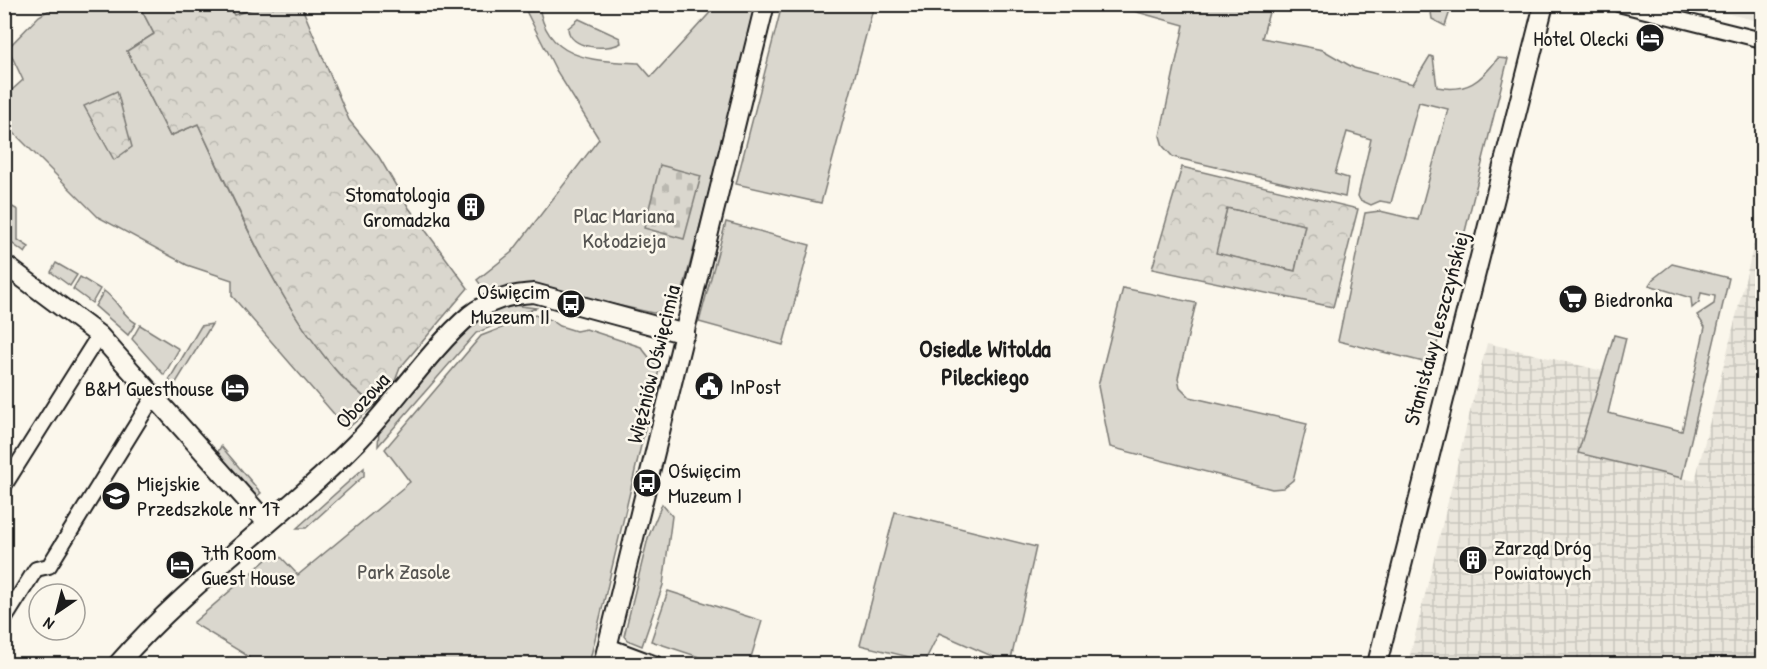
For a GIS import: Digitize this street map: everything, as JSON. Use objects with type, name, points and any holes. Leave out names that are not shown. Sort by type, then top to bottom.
[{"type":"street","name":"Więźniów Oświęcimia","points":[[603,664],[765,4]]},
{"type":"street","name":"Stanisławy Leszczyńskiej","points":[[1377,664],[1544,4]]},
{"type":"street","points":[[1618,4],[1762,40]]},
{"type":"street","points":[[4,264],[99,335],[267,523]]},
{"type":"street","name":"Obozowa","points":[[118,664],[186,594],[357,442],[464,321],[494,301],[534,293],[685,334]]},
{"type":"street","points":[[4,486],[99,335]]},
{"type":"street","points":[[4,620],[36,569],[49,566],[154,396]]},
{"type":"street","points":[[608,646],[656,664]]},
{"type":"shaded area","points":[[1693,5],[1762,5],[1762,22],[1705,8]]},
{"type":"shaded area","points":[[1762,212],[1762,664],[1408,664],[1487,343],[1603,371],[1579,453],[1695,481]]},
{"type":"green space","points":[[58,5],[139,5],[154,34],[127,51],[170,136],[198,124],[242,219],[293,311],[338,373],[374,406],[347,429],[232,296],[232,280],[187,265],[98,217],[5,124],[4,97],[23,80],[8,48],[39,16]]},
{"type":"green space","points":[[139,5],[228,5],[234,15],[263,5],[301,5],[349,120],[379,157],[409,208],[468,288],[400,368],[395,381],[374,406],[338,373],[293,312],[258,251],[198,124],[170,136],[127,51],[154,34]]},
{"type":"green space","name":"Plac Mariana Kołodzieja","points":[[523,5],[539,5],[551,37],[562,47],[590,59],[639,63],[651,77],[717,5],[758,5],[681,298],[672,310],[653,313],[530,286],[487,293],[477,280],[512,252],[599,139],[556,70]]},
{"type":"green space","points":[[782,5],[874,5],[821,203],[736,184]]},
{"type":"green space","points":[[1112,5],[1271,5],[1262,38],[1323,50],[1354,68],[1413,84],[1430,56],[1433,57],[1437,87],[1448,88],[1465,87],[1486,73],[1498,58],[1508,59],[1432,364],[1338,341],[1365,213],[1380,211],[1418,220],[1448,109],[1419,102],[1391,203],[1380,201],[1371,205],[1360,200],[1358,196],[1371,139],[1347,132],[1335,174],[1348,178],[1345,197],[1173,157],[1163,146],[1160,136],[1184,25]]},
{"type":"green space","points":[[1430,5],[1452,5],[1445,26],[1432,19]]},
{"type":"green space","points":[[579,19],[620,38],[621,43],[615,46],[598,47],[575,40],[568,28]]},
{"type":"green space","points":[[117,91],[132,147],[114,160],[84,106]]},
{"type":"green space","points":[[660,165],[701,176],[684,239],[644,228]]},
{"type":"green space","points":[[1182,167],[1358,209],[1333,307],[1152,269]],"holes":[[[1227,208],[1305,225],[1295,271],[1216,253]]]},
{"type":"green space","points":[[5,203],[18,210],[18,240],[29,247],[25,253],[5,238]]},
{"type":"green space","points":[[1227,208],[1305,225],[1295,271],[1215,253]]},
{"type":"green space","points":[[726,222],[810,245],[783,345],[699,322]]},
{"type":"green space","points":[[56,263],[77,275],[70,286],[51,272]]},
{"type":"green space","points":[[1672,264],[1729,278],[1682,478],[1578,453],[1614,335],[1626,338],[1608,413],[1682,431],[1705,327],[1697,315],[1714,304],[1715,296],[1701,293],[1699,302],[1692,308],[1691,298],[1649,285]]},
{"type":"green space","points":[[80,277],[100,289],[92,303],[73,289]]},
{"type":"green space","points":[[1123,288],[1196,303],[1178,378],[1180,387],[1190,397],[1307,424],[1293,480],[1283,488],[1272,489],[1110,447],[1098,386]]},
{"type":"green space","points":[[104,291],[136,323],[128,335],[95,306]]},
{"type":"green space","points":[[512,305],[536,308],[476,333],[378,446],[379,430],[439,357],[474,325]]},
{"type":"green space","name":"Park Zasole","points":[[535,315],[576,331],[586,329],[641,347],[659,370],[589,664],[257,664],[193,623],[274,553],[298,575],[410,482],[385,449],[481,336]]},
{"type":"green space","points":[[212,324],[174,386],[169,380],[201,326]]},
{"type":"green space","points":[[140,325],[179,349],[164,375],[132,339]]},
{"type":"green space","points":[[221,446],[261,493],[255,498],[230,472],[218,452]]},
{"type":"green space","points":[[364,468],[364,476],[306,528],[297,528]]},
{"type":"green space","points":[[662,504],[672,516],[663,585],[642,646],[627,640],[624,636],[648,538]]},
{"type":"green space","points":[[895,512],[1036,547],[1010,664],[939,633],[925,661],[860,645]]},
{"type":"green space","points":[[668,591],[762,621],[749,664],[723,662],[720,664],[651,641]]},
{"type":"place","name":"Hotel Olecki","points":[[1650,38]]},
{"type":"place","name":"Stomatologia Gromadzka","points":[[471,207]]},
{"type":"place","name":"Biedronka","points":[[1573,299]]},
{"type":"place","name":"Oświęcim Muzeum II","points":[[571,304]]},
{"type":"place","name":"InPost","points":[[709,386]]},
{"type":"place","name":"B&M Guesthouse","points":[[235,388]]},
{"type":"place","name":"Oświęcim Muzeum I","points":[[647,483]]},
{"type":"place","name":"Miejskie Przedszkole nr 17","points":[[116,496]]},
{"type":"place","name":"Zarząd Dróg Powiatowych","points":[[1473,560]]},
{"type":"place","name":"7th Room Guest House","points":[[180,565]]},
{"type":"district","name":"Osiedle Witolda Pileckiego","points":[[985,362]]}]
